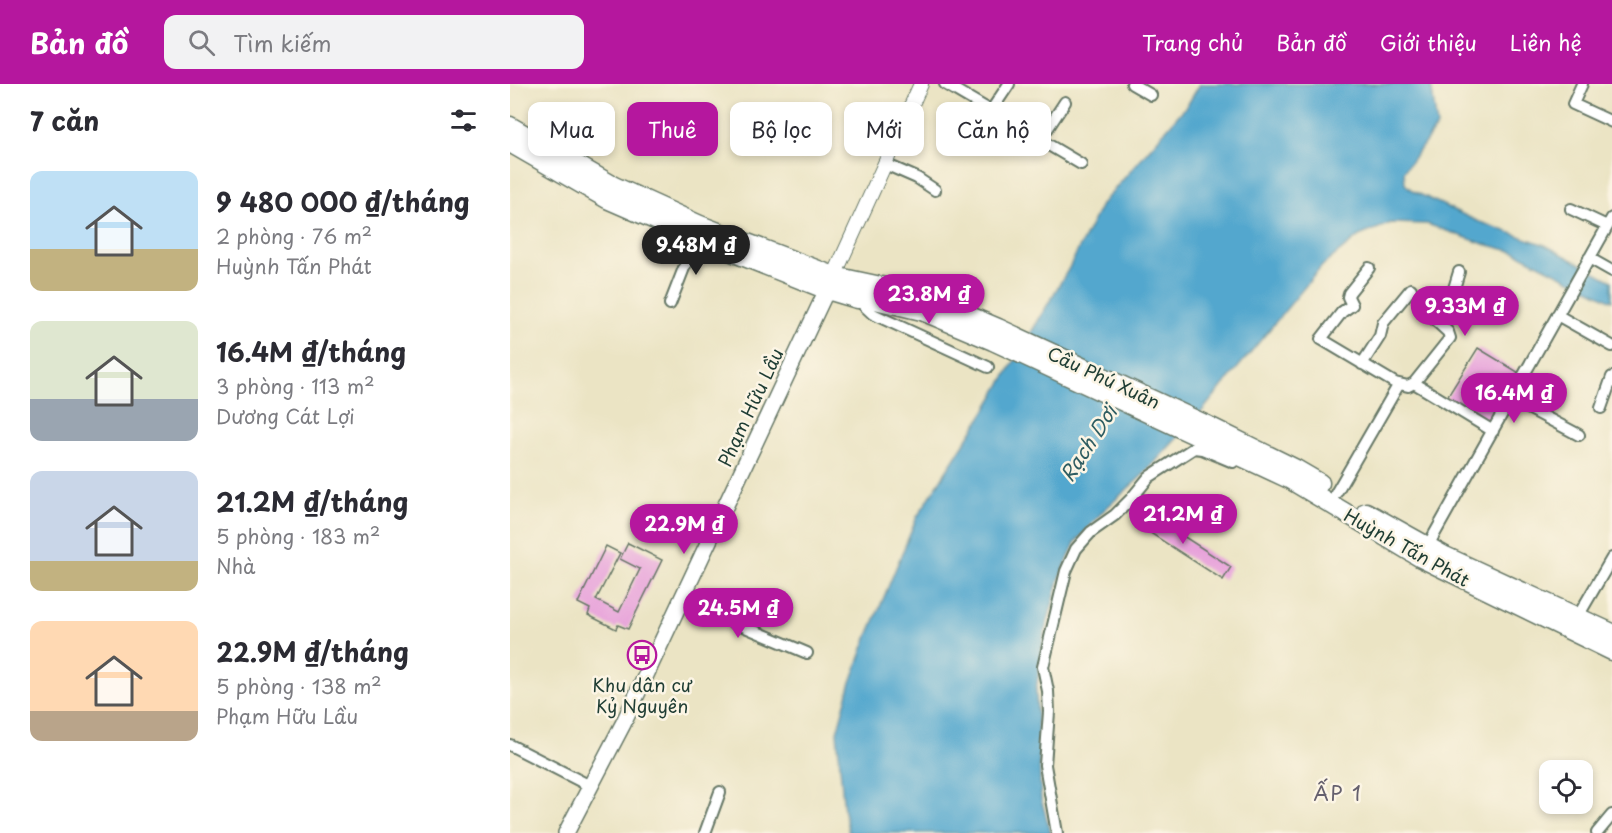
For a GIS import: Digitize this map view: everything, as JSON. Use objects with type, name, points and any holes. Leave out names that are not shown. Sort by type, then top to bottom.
[{"type":"main road","points":[[512,135],[607,199],[696,237],[830,283],[890,288],[930,299],[995,334]]},
{"type":"main road","points":[[512,135],[614,186],[830,283],[857,299],[867,298],[922,311],[995,334]]},
{"type":"main road","name":"Phạm Hữu Lầu","points":[[566,833],[623,724],[830,283]]},
{"type":"main road","name":"Cầu Phú Xuân","points":[[995,334],[1208,433]]},
{"type":"main road","name":"Huỳnh Tấn Phát","points":[[1208,433],[1289,479],[1331,497],[1424,552],[1612,651]]},
{"type":"main road","name":"Huỳnh Tấn Phát","points":[[1424,552],[1612,633]]},
{"type":"street","points":[[830,283],[921,84]]},
{"type":"street","points":[[945,84],[976,102]]},
{"type":"street","points":[[997,102],[1009,84]]},
{"type":"street","points":[[1132,84],[1151,95]]},
{"type":"street","points":[[1582,84],[1573,104],[1612,122]]},
{"type":"street","points":[[1051,123],[1065,102]]},
{"type":"street","points":[[1051,146],[1082,164]]},
{"type":"street","points":[[885,164],[917,178],[935,190]]},
{"type":"street","points":[[1424,552],[1610,222],[1571,209]]},
{"type":"street","points":[[670,304],[696,237]]},
{"type":"street","points":[[1588,260],[1612,271]]},
{"type":"street","points":[[1369,268],[1348,293],[1352,305],[1342,312],[1321,339],[1399,384],[1408,386],[1414,383],[1450,338],[1448,332],[1436,321],[1452,294],[1459,272]]},
{"type":"street","points":[[1362,364],[1380,336],[1383,323],[1411,289]]},
{"type":"street","points":[[857,299],[873,314],[988,367]]},
{"type":"street","points":[[1557,315],[1612,346]]},
{"type":"street","points":[[1601,408],[1612,377]]},
{"type":"street","points":[[1414,383],[1493,431]]},
{"type":"street","points":[[1057,833],[1045,765],[1049,712],[1043,667],[1066,571],[1076,549],[1091,532],[1115,515],[1149,477],[1194,448],[1202,449],[1259,473],[1322,506],[1331,497],[1370,437],[1399,384]]},
{"type":"street","points":[[1511,399],[1579,435]]},
{"type":"street","points":[[1577,618],[1612,558]]},
{"type":"street","points":[[681,600],[807,653]]},
{"type":"street","points":[[510,745],[590,786]]},
{"type":"street","points":[[705,833],[720,792]]},
{"type":"street","points":[[1597,833],[1612,815]]},
{"type":"water","name":"Rạch Dơi","points":[[1200,84],[1431,84],[1437,126],[1404,171],[1405,184],[1413,191],[1477,221],[1545,245],[1612,281],[1612,301],[1515,252],[1427,224],[1391,223],[1359,236],[1322,266],[1202,411],[1144,474],[1103,511],[1075,543],[1059,580],[1044,635],[1036,691],[1041,799],[1051,833],[849,833],[844,812],[837,732],[865,643],[917,517],[985,411],[1068,270],[1101,205],[1188,104]]},
{"type":"building","points":[[1478,348],[1521,374],[1491,427],[1446,399]]},
{"type":"building","points":[[1143,510],[1231,567],[1223,580],[1135,523]]},
{"type":"building","points":[[628,543],[662,560],[628,629],[618,625],[616,629],[588,615],[590,609],[578,603],[606,546],[620,553],[596,600],[619,612],[640,569],[620,559]]},
{"type":"place","name":"Khu dân cư Kỷ Nguyên","points":[[642,655]]},
{"type":"district","name":"ẤP 1","points":[[1338,793]]}]
